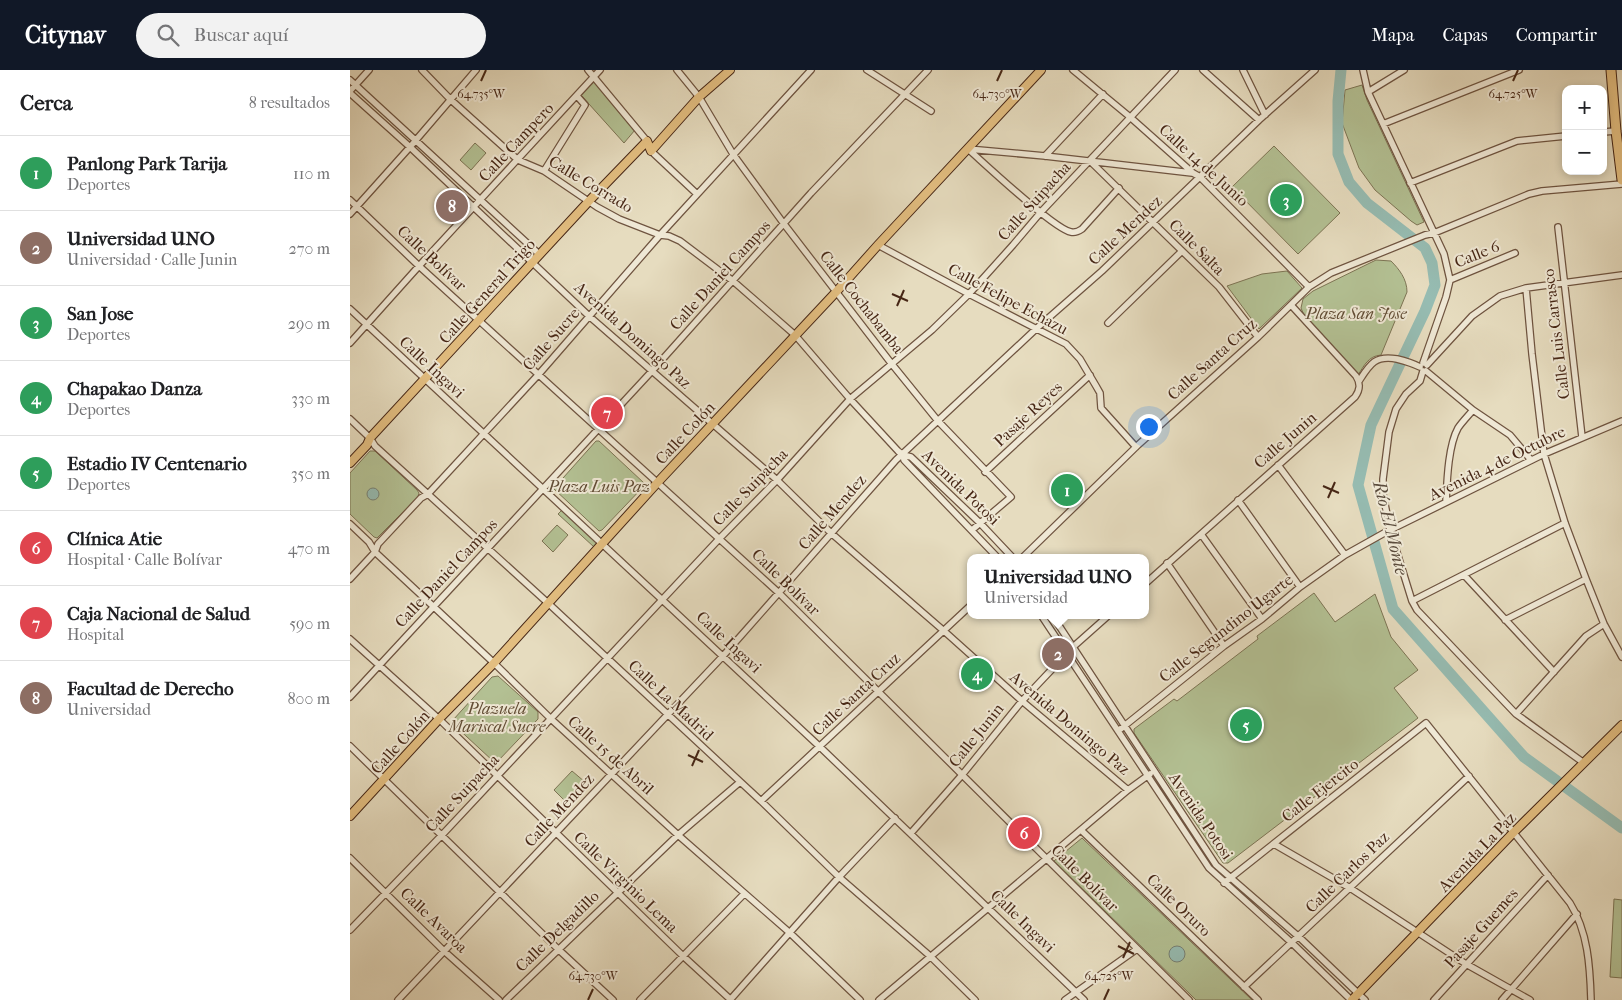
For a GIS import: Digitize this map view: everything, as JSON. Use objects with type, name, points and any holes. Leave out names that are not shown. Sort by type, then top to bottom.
[{"type":"highway","points":[[1611,70],[1622,180]]},
{"type":"main road","points":[[647,141],[651,151],[699,97],[730,70]]},
{"type":"main road","name":"Calle Colón","points":[[350,816],[549,604],[658,482],[837,292],[878,245],[1041,70]]},
{"type":"main road","name":"Calle General Trigo","points":[[350,463],[367,445],[370,438],[539,254],[647,141]]},
{"type":"main road","name":"Avenida La Paz","points":[[1354,998],[1514,832],[1622,725]]},
{"type":"street","points":[[350,92],[352,83],[368,70]]},
{"type":"street","name":"Calle Corrado","points":[[422,70],[451,100],[518,160],[544,170],[619,220],[680,241],[733,281],[796,335],[850,399],[903,455]]},
{"type":"street","points":[[350,214],[416,141],[476,70]]},
{"type":"street","points":[[588,70],[647,141]]},
{"type":"street","name":"Calle Campero","points":[[350,343],[600,70]]},
{"type":"street","name":"Calle Cochabamba","points":[[677,70],[699,97],[733,154],[784,224],[891,363],[938,421],[1011,498],[972,530]]},
{"type":"street","name":"Calle Sucre","points":[[350,579],[375,552],[378,544],[420,498],[428,494],[539,374],[660,235],[811,70]]},
{"type":"street","points":[[867,70],[931,111]]},
{"type":"street","name":"Calle Daniel Campos","points":[[350,697],[652,370],[811,192],[928,70]]},
{"type":"street","name":"Calle 14 de Junio","points":[[1073,70],[1130,117],[1192,173],[1200,177],[1309,287]]},
{"type":"street","name":"Calle Suipacha","points":[[350,930],[442,835],[606,658],[777,480],[850,399],[932,330],[969,294],[1040,212],[1175,70]]},
{"type":"street","points":[[1203,70],[1259,120]]},
{"type":"street","points":[[1244,70],[1265,115]]},
{"type":"street","name":"Calle Mendez","points":[[398,1000],[723,656],[780,594],[896,460],[1037,328],[1154,223],[1259,120],[1315,70]]},
{"type":"street","points":[[1363,70],[1368,92],[1444,254],[1450,280],[1420,382],[1406,394],[1396,409],[1389,432],[1382,479],[1388,531],[1417,610],[1516,714],[1581,766]]},
{"type":"street","points":[[1368,92],[1404,70]]},
{"type":"street","points":[[1383,124],[1519,70]]},
{"type":"street","points":[[352,83],[539,254]]},
{"type":"street","name":"Avenida Domingo Paz","points":[[350,92],[589,316],[777,480],[831,533],[1022,701],[1128,790]]},
{"type":"street","points":[[1045,156],[1103,94]]},
{"type":"street","points":[[544,170],[585,105],[577,96]]},
{"type":"street","points":[[1607,132],[1616,131]]},
{"type":"street","points":[[1410,183],[1517,141],[1562,136]]},
{"type":"street","points":[[968,150],[1045,156],[1192,173]]},
{"type":"street","points":[[968,150],[1040,212],[1071,232],[1077,232],[1082,229],[1119,188]]},
{"type":"street","points":[[651,151],[697,194]]},
{"type":"street","name":"Calle Salta","points":[[1090,161],[1219,287],[1258,337]]},
{"type":"street","points":[[1309,287],[1331,274],[1392,248],[1529,194],[1542,191],[1622,184]]},
{"type":"street","name":"Calle Bolívar","points":[[350,200],[419,266],[780,594],[1189,1000]]},
{"type":"street","name":"Calle Luis Carrasco","points":[[1558,227],[1582,437]]},
{"type":"street","name":"Calle Felipe Echazu","points":[[878,245],[1066,344],[1080,359],[1100,393],[1101,408],[1136,447]]},
{"type":"street","points":[[1108,323],[1182,251]]},
{"type":"street","name":"Calle 6","points":[[1450,280],[1515,253]]},
{"type":"street","points":[[1424,367],[1472,316],[1500,296],[1526,288],[1622,275]]},
{"type":"street","name":"Calle Santa Cruz","points":[[1026,554],[1136,447],[1258,337],[1309,287]]},
{"type":"street","points":[[1526,288],[1544,454],[1565,522],[1586,579],[1604,624],[1622,657]]},
{"type":"street","points":[[1291,305],[1359,381]]},
{"type":"street","name":"Calle Ingavi","points":[[350,310],[820,746],[1084,1000]]},
{"type":"street","name":"Calle Junin","points":[[1149,580],[1355,397],[1359,388],[1359,381],[1373,362],[1385,357],[1412,362],[1424,367]]},
{"type":"street","points":[[1424,367],[1473,410],[1510,435],[1531,460]]},
{"type":"street","name":"Pasaje Reyes","points":[[985,472],[1090,376]]},
{"type":"street","points":[[1446,502],[1449,463],[1458,428],[1473,410]]},
{"type":"street","name":"Calle La Madrid","points":[[350,419],[370,438],[375,446],[549,604],[761,801],[839,877],[930,956],[975,1000]]},
{"type":"street","name":"Avenida 4 de Octubre","points":[[1354,550],[1388,531],[1531,460],[1622,421]]},
{"type":"street","name":"Avenida Potosi","points":[[903,455],[911,457],[980,523],[1009,554]]},
{"type":"street","name":"Avenida Potosi","points":[[903,455],[904,460],[994,554]]},
{"type":"street","points":[[1278,465],[1345,555]]},
{"type":"street","points":[[1238,500],[1300,587]]},
{"type":"street","points":[[1412,600],[1565,522]]},
{"type":"street","name":"Calle 15 de Abril","points":[[350,524],[369,542],[375,552],[551,718],[678,835],[790,933],[860,1000]]},
{"type":"street","points":[[1201,534],[1262,619]]},
{"type":"street","name":"Calle Segundino Ugarte","points":[[1118,731],[1224,646],[1262,619],[1300,587],[1354,550]]},
{"type":"street","points":[[1167,564],[1224,646]]},
{"type":"street","points":[[1464,575],[1554,672]]},
{"type":"street","points":[[1505,620],[1586,579]]},
{"type":"street","name":"Calle Santa Cruz","points":[[761,801],[967,609]]},
{"type":"street","name":"Avenida Potosi","points":[[1044,619],[1209,868],[1354,998],[1365,1000]]},
{"type":"street","name":"Avenida Potosi","points":[[1055,619],[1216,865],[1299,937],[1354,998]]},
{"type":"street","name":"Calle Junin","points":[[911,833],[962,775],[1022,701],[1073,647],[1104,619]]},
{"type":"street","points":[[1516,714],[1586,636],[1604,624]]},
{"type":"street","name":"Calle Virginio Lema","points":[[350,639],[439,719],[496,776],[731,1000]]},
{"type":"street","name":"Calle Ejercito","points":[[1224,883],[1426,723],[1469,776]]},
{"type":"street","points":[[350,746],[559,950],[613,1000]]},
{"type":"street","points":[[879,1000],[1082,831],[1128,790],[1154,771]]},
{"type":"street","points":[[1469,776],[1577,914],[1588,951],[1591,1000]]},
{"type":"street","name":"Calle Carlos Paz","points":[[1244,987],[1469,776]]},
{"type":"street","name":"Calle Delgadillo","points":[[506,1000],[678,835],[740,782]]},
{"type":"street","points":[[731,1000],[839,877],[895,818]]},
{"type":"street","name":"Calle Oruro","points":[[1082,831],[1258,1000]]},
{"type":"street","points":[[1274,844],[1350,888],[1466,964],[1530,1000]]},
{"type":"street","name":"Calle Avaroa","points":[[350,858],[444,951],[499,1000]]},
{"type":"street","name":"Pasaje Guemes","points":[[1434,1000],[1548,875]]},
{"type":"street","points":[[640,1000],[744,894]]},
{"type":"street","points":[[1502,1000],[1577,914]]},
{"type":"street","points":[[1065,1000],[1137,949]]},
{"type":"green space","points":[[595,81],[635,130],[624,143],[580,94]]},
{"type":"green space","points":[[1362,85],[1367,100],[1424,222],[1417,225],[1375,190],[1359,168],[1342,123],[1345,90]]},
{"type":"green space","points":[[475,143],[486,153],[471,170],[460,160]]},
{"type":"green space","points":[[1274,146],[1340,213],[1298,254],[1232,187]]},
{"type":"green space","name":"Plaza San Jose","points":[[1376,260],[1391,261],[1400,271],[1407,287],[1407,292],[1381,355],[1370,359],[1358,375],[1304,315],[1301,308],[1303,299],[1313,291]]},
{"type":"green space","points":[[1287,271],[1302,288],[1259,329],[1227,286],[1262,274]]},
{"type":"green space","name":"Plaza Luis Paz","points":[[596,441],[599,441],[644,483],[644,486],[599,531],[554,489]]},
{"type":"green space","points":[[370,451],[375,451],[419,493],[418,497],[377,538],[350,514],[350,473]]},
{"type":"green space","points":[[562,510],[596,542],[597,544],[594,547],[558,514]]},
{"type":"green space","points":[[557,525],[568,535],[553,552],[542,541]]},
{"type":"green space","points":[[1314,593],[1335,622],[1375,594],[1391,637],[1418,670],[1394,688],[1418,718],[1228,863],[1223,863],[1134,733],[1134,729],[1174,699],[1177,701],[1258,639],[1257,636]]},
{"type":"green space","name":"Plazuela Mariscal Sucre","points":[[498,676],[538,712],[538,719],[497,762],[493,761],[453,724],[453,720],[492,677]]},
{"type":"green space","points":[[572,771],[585,782],[566,802],[554,790]]},
{"type":"green space","points":[[1082,838],[1252,1000],[1196,1000],[1054,861]]},
{"type":"green space","points":[[1614,899],[1622,900],[1622,978],[1610,977]]},
{"type":"water","points":[[1063,479],[1072,488],[1062,497],[1054,487]]},
{"type":"water","points":[[373,488],[379,494],[373,500],[367,494]]},
{"type":"water","points":[[1177,946],[1185,954],[1177,962],[1169,954]]},
{"type":"waterway","name":"Río El Monte","points":[[1341,70],[1338,101],[1338,154],[1349,182],[1367,203],[1425,248],[1432,263],[1435,285],[1425,311],[1371,425],[1358,485],[1393,609],[1524,757],[1622,828]]},
{"type":"place","name":"San Jose","points":[[1286,200]]},
{"type":"place","name":"Facultad de Derecho","points":[[452,206]]},
{"type":"place","name":"Caja Nacional de Salud","points":[[607,413]]},
{"type":"place","name":"Panlong Park Tarija","points":[[1067,490]]},
{"type":"place","name":"Universidad UNO","points":[[1058,654]]},
{"type":"place","name":"Chapakao Danza","points":[[977,674]]},
{"type":"place","name":"Estadio IV Centenario","points":[[1246,725]]},
{"type":"place","name":"Clínica Atie","points":[[1024,833]]}]
